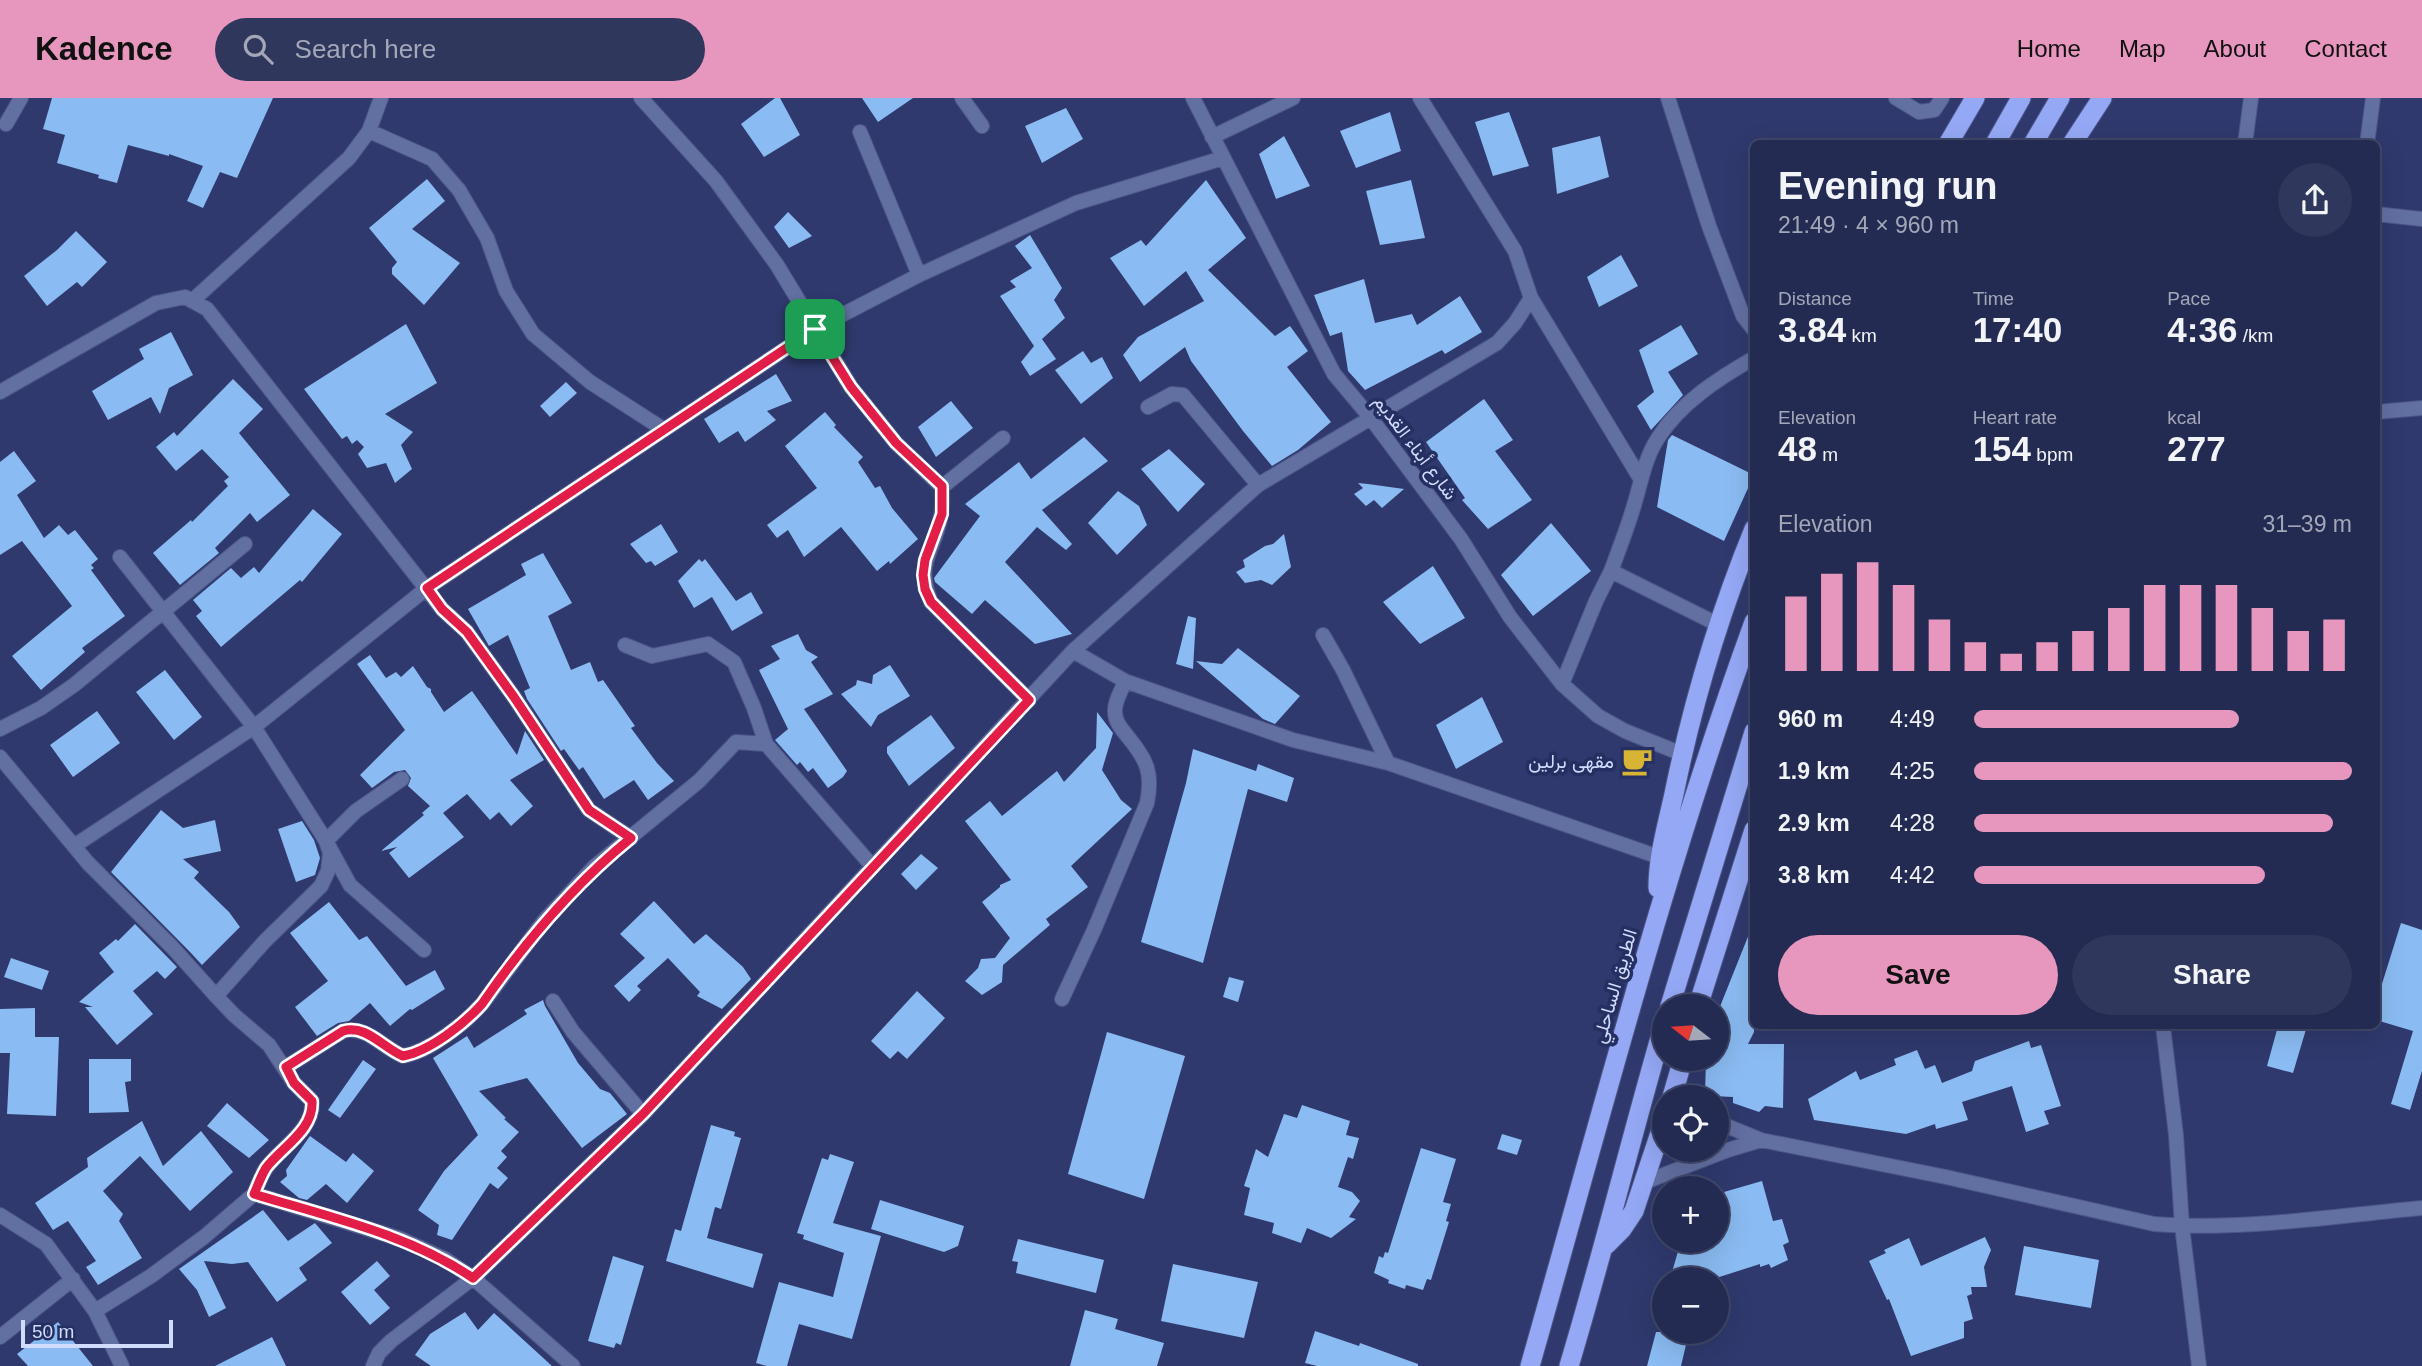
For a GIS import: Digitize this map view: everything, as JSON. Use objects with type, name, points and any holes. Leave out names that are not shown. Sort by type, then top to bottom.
[{"type":"highway","points":[[1950,140],[1975,98]]},
{"type":"highway","points":[[1997,140],[2021,98]]},
{"type":"highway","points":[[2035,140],[2060,98]]},
{"type":"highway","points":[[2075,140],[2102,98]]},
{"type":"highway","points":[[1659,912],[1660,857],[1682,754],[1717,624],[1750,539]]},
{"type":"highway","name":"الطريق الساحلي","points":[[1530,1366],[1659,912],[1720,714],[1750,633]]},
{"type":"highway","points":[[1674,994],[1750,745]]},
{"type":"highway","points":[[1702,994],[1750,843]]},
{"type":"highway","points":[[1569,1366],[1605,1246],[1652,1065]]},
{"type":"highway","points":[[1605,1246],[1629,1221],[1652,1160]]},
{"type":"street","points":[[6,124],[21,98]]},
{"type":"street","points":[[192,301],[349,158],[369,131],[381,98]]},
{"type":"street","points":[[641,98],[716,181],[777,265],[851,387],[896,443],[942,486],[942,514],[925,560],[925,589],[931,602],[1029,700]]},
{"type":"street","points":[[962,98],[982,126]]},
{"type":"street","name":"شارع أبناء القديم","points":[[1193,98],[1334,374],[1461,539],[1510,617],[1562,684],[1598,716],[1682,754]]},
{"type":"street","points":[[1212,137],[1293,98]]},
{"type":"street","points":[[1420,98],[1515,251],[1531,298],[1640,478]]},
{"type":"street","points":[[1668,98],[1714,238],[1743,316],[1750,325]]},
{"type":"street","points":[[1896,98],[1919,112],[1934,110],[1942,98]]},
{"type":"street","points":[[2246,140],[2251,98]]},
{"type":"street","points":[[2368,140],[2373,98]]},
{"type":"street","points":[[369,131],[432,159],[459,190],[486,237],[506,291],[533,334],[590,382],[663,429]]},
{"type":"street","points":[[860,132],[919,275]]},
{"type":"street","points":[[74,846],[254,727],[427,588],[815,329],[919,275],[1076,202],[1223,158]]},
{"type":"street","points":[[2380,214],[2422,219]]},
{"type":"street","points":[[0,392],[156,303],[185,297],[207,309],[442,609],[467,632],[589,810],[631,838]]},
{"type":"street","points":[[373,1366],[379,1353],[391,1341],[473,1278],[643,1114],[1073,651],[1258,485],[1497,343],[1531,298]]},
{"type":"street","points":[[1562,684],[1611,571],[1632,512],[1640,478],[1658,438],[1682,409],[1723,376],[1750,360]]},
{"type":"street","points":[[1148,407],[1172,394],[1182,395],[1258,485]]},
{"type":"street","points":[[2380,412],[2422,408]]},
{"type":"street","points":[[942,486],[1003,438]]},
{"type":"street","points":[[0,729],[41,708],[74,685],[245,544]]},
{"type":"street","points":[[120,557],[254,727],[326,841],[350,885],[424,950]]},
{"type":"street","points":[[1611,571],[1717,624]]},
{"type":"street","points":[[1323,635],[1388,763]]},
{"type":"street","points":[[625,645],[652,656],[708,644],[734,662],[766,744],[873,867]]},
{"type":"street","points":[[1073,651],[1125,681],[1293,740],[1388,763],[1660,857]]},
{"type":"street","points":[[1062,999],[1147,803],[1150,785],[1148,767],[1143,756],[1119,726],[1115,715],[1125,681]]},
{"type":"street","points":[[286,1067],[343,1031],[351,1029],[363,1031],[403,1056],[445,1035],[471,1016],[482,1004],[544,920],[594,867],[699,781],[736,742],[766,744]]},
{"type":"street","points":[[0,757],[74,846],[234,1015],[269,1045],[286,1067],[294,1083],[312,1101],[313,1113],[308,1123],[266,1169],[254,1194],[204,1237],[95,1311]]},
{"type":"street","points":[[326,841],[356,811],[402,779]]},
{"type":"street","points":[[216,996],[265,941],[321,886],[328,871],[330,853],[326,841]]},
{"type":"street","points":[[553,1001],[573,1032],[643,1114]]},
{"type":"street","points":[[2163,1029],[2176,1135],[2182,1226],[2200,1366]]},
{"type":"street","points":[[1729,1127],[1761,1140],[1946,1177],[2154,1224],[2247,1224],[2422,1208]]},
{"type":"street","points":[[1645,1182],[1761,1140]]},
{"type":"street","points":[[254,1194],[401,1239],[445,1259],[473,1278],[573,1366]]},
{"type":"street","points":[[0,1215],[46,1244],[95,1311],[122,1366]]},
{"type":"street","points":[[0,1337],[72,1279]]},
{"type":"building","points":[[52,98],[273,98],[237,178],[220,172],[203,208],[187,201],[203,166],[169,154],[128,145],[117,183],[57,163],[65,135],[43,129]]},
{"type":"building","points":[[775,98],[780,98],[800,135],[764,157],[741,124]]},
{"type":"building","points":[[862,98],[913,98],[878,122]]},
{"type":"building","points":[[1066,108],[1083,139],[1042,163],[1025,126]]},
{"type":"building","points":[[1390,112],[1401,151],[1356,168],[1340,131]]},
{"type":"building","points":[[1509,112],[1529,166],[1493,176],[1475,122]]},
{"type":"building","points":[[1284,136],[1310,186],[1276,199],[1259,154]]},
{"type":"building","points":[[1600,136],[1609,177],[1557,194],[1552,148]]},
{"type":"building","points":[[427,179],[445,201],[412,229],[460,263],[424,305],[392,274],[392,268],[397,262],[369,228]]},
{"type":"building","points":[[1206,180],[1246,238],[1208,270],[1275,336],[1290,326],[1308,351],[1287,367],[1331,422],[1298,450],[1272,466],[1191,361],[1185,347],[1140,382],[1123,355],[1138,337],[1204,301],[1186,271],[1144,306],[1110,258],[1141,240],[1146,246]]},
{"type":"building","points":[[1411,180],[1425,238],[1380,245],[1366,191]]},
{"type":"building","points":[[788,212],[812,236],[789,248],[774,227]]},
{"type":"building","points":[[76,231],[107,262],[82,287],[77,282],[47,306],[24,276]]},
{"type":"building","points":[[1030,235],[1062,288],[1054,300],[1065,318],[1042,339],[1056,359],[1030,376],[1021,362],[1034,346],[1000,296],[1016,287],[1010,281],[1032,268],[1015,246]]},
{"type":"building","points":[[1621,255],[1638,286],[1599,307],[1587,277]]},
{"type":"building","points":[[1364,279],[1375,323],[1412,314],[1417,325],[1460,296],[1482,332],[1445,354],[1442,350],[1365,390],[1348,371],[1342,332],[1330,336],[1314,295]]},
{"type":"building","points":[[406,324],[437,383],[385,414],[413,432],[401,445],[412,469],[395,483],[386,463],[367,468],[358,454],[364,447],[357,440],[352,444],[347,436],[342,439],[304,389]]},
{"type":"building","points":[[1681,325],[1698,354],[1668,372],[1683,395],[1651,430],[1637,406],[1654,392],[1639,350]]},
{"type":"building","points":[[171,332],[193,375],[169,388],[160,414],[151,397],[108,420],[92,391],[144,359],[139,349]]},
{"type":"building","points":[[1083,351],[1091,363],[1102,357],[1113,378],[1081,404],[1055,370]]},
{"type":"building","points":[[776,374],[792,401],[767,411],[776,420],[745,442],[738,431],[719,443],[704,419]]},
{"type":"building","points":[[233,379],[263,409],[239,433],[290,495],[257,522],[250,513],[215,548],[219,553],[180,585],[153,553],[191,520],[192,522],[228,486],[224,481],[229,477],[202,449],[176,471],[156,447],[174,432],[177,436]]},
{"type":"building","points":[[566,382],[577,393],[550,417],[540,406]]},
{"type":"building","points":[[1484,399],[1513,440],[1495,451],[1532,500],[1488,529],[1462,500],[1465,498],[1426,442]]},
{"type":"building","points":[[951,401],[973,428],[936,457],[918,427]]},
{"type":"building","points":[[825,412],[836,425],[834,427],[863,457],[858,462],[875,488],[880,486],[892,508],[918,539],[890,564],[889,561],[877,571],[841,527],[804,557],[788,530],[777,538],[767,525],[817,488],[785,446]]},
{"type":"building","points":[[1672,435],[1750,473],[1750,484],[1724,541],[1657,507],[1668,440]]},
{"type":"building","points":[[1084,437],[1108,461],[1042,510],[1072,544],[1066,550],[1037,527],[1005,562],[1072,634],[1035,644],[985,600],[972,614],[935,582],[934,578],[980,516],[965,504],[1019,462],[1031,479]]},
{"type":"building","points":[[1169,449],[1205,484],[1178,512],[1141,469]]},
{"type":"building","points":[[14,451],[36,481],[17,495],[44,538],[59,525],[68,535],[75,530],[98,559],[91,565],[94,568],[91,570],[125,616],[82,648],[85,652],[41,690],[12,656],[72,606],[22,541],[0,555],[0,462]]},
{"type":"building","points":[[1358,483],[1404,489],[1382,508],[1374,500],[1366,506],[1354,494],[1363,488]]},
{"type":"building","points":[[1118,491],[1139,506],[1147,525],[1117,555],[1088,523]]},
{"type":"building","points":[[313,509],[342,534],[302,582],[300,580],[221,647],[196,616],[202,611],[193,600],[231,568],[241,578],[254,567],[259,573]]},
{"type":"building","points":[[1551,523],[1591,571],[1533,616],[1501,575]]},
{"type":"building","points":[[661,524],[678,552],[655,566],[651,561],[646,563],[630,544]]},
{"type":"building","points":[[1284,534],[1291,567],[1272,585],[1261,580],[1245,583],[1236,572],[1245,567],[1243,560],[1273,544]]},
{"type":"building","points":[[543,553],[572,603],[548,616],[571,670],[590,662],[598,682],[603,680],[635,726],[631,728],[674,781],[648,800],[634,780],[604,799],[583,767],[579,770],[564,749],[561,751],[527,699],[524,691],[530,688],[508,635],[489,646],[468,609],[526,575],[521,564]]},
{"type":"building","points":[[699,559],[702,562],[705,559],[736,601],[751,592],[763,613],[732,631],[712,597],[694,608],[678,581]]},
{"type":"building","points":[[1433,566],[1465,618],[1420,644],[1383,602]]},
{"type":"building","points":[[1188,616],[1196,618],[1193,669],[1176,664]]},
{"type":"building","points":[[798,634],[806,650],[818,657],[811,662],[833,694],[804,709],[847,771],[828,788],[813,768],[808,772],[800,762],[797,765],[775,740],[788,729],[759,670],[780,659],[771,646]]},
{"type":"building","points":[[1238,648],[1300,696],[1275,724],[1263,719],[1196,661],[1222,664]]},
{"type":"building","points":[[370,655],[386,678],[396,672],[401,677],[413,666],[444,712],[472,691],[517,755],[525,731],[544,760],[510,780],[533,806],[511,826],[499,812],[490,820],[467,794],[443,813],[464,837],[409,878],[389,853],[397,847],[381,851],[424,815],[422,813],[430,806],[408,786],[411,778],[405,770],[394,772],[372,788],[360,775],[405,730],[357,664]]},
{"type":"building","points":[[890,665],[910,696],[878,715],[871,727],[841,694],[856,685],[857,680],[872,684],[873,675]]},
{"type":"building","points":[[165,670],[202,717],[174,740],[136,692]]},
{"type":"building","points":[[1482,697],[1503,742],[1456,769],[1436,725]]},
{"type":"building","points":[[97,711],[120,743],[73,777],[50,745]]},
{"type":"building","points":[[1097,712],[1113,733],[1102,770],[1121,800],[1132,809],[1071,866],[1088,887],[1046,919],[1050,925],[1003,965],[1002,982],[982,995],[965,981],[978,968],[981,959],[995,958],[1010,938],[982,902],[1000,885],[1011,880],[965,821],[990,801],[1002,816],[1057,771],[1064,782],[1096,748]]},
{"type":"building","points":[[931,715],[955,748],[909,786],[887,753],[887,747]]},
{"type":"building","points":[[1193,749],[1256,771],[1258,764],[1294,778],[1287,802],[1248,789],[1203,963],[1141,942]]},
{"type":"building","points":[[161,810],[183,828],[215,820],[221,851],[183,859],[199,872],[194,878],[229,912],[240,927],[202,965],[111,872]]},
{"type":"building","points":[[302,821],[314,840],[320,858],[315,875],[296,882],[278,829]]},
{"type":"building","points":[[921,854],[938,868],[916,890],[901,874]]},
{"type":"building","points":[[654,901],[694,944],[706,934],[743,967],[751,979],[722,1009],[697,996],[700,992],[668,958],[637,986],[641,990],[629,1002],[614,986],[645,958],[620,934]]},
{"type":"building","points":[[329,902],[359,940],[367,936],[406,986],[435,970],[445,989],[410,1009],[390,1026],[370,1003],[349,1021],[338,1023],[317,1036],[295,1007],[328,981],[290,933]]},
{"type":"building","points":[[2401,923],[2422,930],[2422,1071],[2410,1110],[2391,1104],[2413,1031],[2380,1021],[2380,990]]},
{"type":"building","points":[[135,924],[177,967],[165,979],[157,971],[133,991],[153,1014],[117,1045],[85,1007],[93,1007],[79,1002],[114,972],[99,953],[116,939],[118,941]]},
{"type":"building","points":[[1750,932],[1750,1029],[1754,1029],[1754,1032],[1748,1044],[1784,1044],[1783,1108],[1765,1106],[1759,1112],[1733,1103],[1733,1097],[1729,1097],[1729,1085],[1705,1085],[1706,1071],[1729,1071],[1729,994],[1725,994]]},
{"type":"building","points":[[11,958],[49,971],[42,990],[4,977]]},
{"type":"building","points":[[1229,977],[1244,981],[1238,1002],[1223,997]]},
{"type":"building","points":[[917,991],[945,1018],[907,1059],[898,1051],[890,1059],[871,1041]]},
{"type":"building","points":[[543,1000],[578,1063],[600,1089],[610,1093],[627,1114],[582,1148],[527,1078],[479,1091],[519,1132],[501,1151],[507,1157],[497,1168],[508,1178],[498,1189],[490,1183],[452,1240],[437,1235],[439,1225],[418,1210],[444,1171],[478,1135],[433,1058],[467,1036],[474,1048],[527,1014],[524,1010]]},
{"type":"building","points":[[35,1008],[35,1037],[59,1037],[56,1116],[7,1114],[10,1053],[0,1053],[0,1009]]},
{"type":"building","points":[[2277,1029],[2306,1029],[2293,1073],[2267,1066]]},
{"type":"building","points":[[1107,1032],[1185,1056],[1144,1199],[1068,1174]]},
{"type":"building","points":[[2029,1041],[2031,1048],[2041,1045],[2061,1106],[2044,1111],[2049,1124],[2026,1132],[2012,1086],[1962,1102],[1968,1120],[1936,1129],[1935,1124],[1906,1134],[1814,1120],[1808,1099],[1856,1071],[1860,1080],[1896,1065],[1894,1059],[1917,1050],[1925,1069],[1935,1065],[1942,1083],[1972,1071],[1975,1061]]},
{"type":"building","points":[[89,1059],[131,1059],[131,1081],[125,1082],[129,1112],[89,1113]]},
{"type":"building","points":[[363,1060],[376,1069],[340,1118],[328,1110]]},
{"type":"building","points":[[227,1103],[269,1140],[249,1158],[207,1126]]},
{"type":"building","points":[[1302,1105],[1350,1121],[1346,1135],[1359,1138],[1353,1159],[1348,1157],[1338,1187],[1352,1192],[1360,1201],[1349,1217],[1356,1219],[1331,1238],[1307,1228],[1301,1243],[1272,1233],[1274,1223],[1244,1215],[1250,1188],[1244,1186],[1256,1149],[1268,1157],[1284,1114],[1297,1118]]},
{"type":"building","points":[[142,1121],[163,1166],[201,1131],[233,1172],[190,1211],[140,1156],[103,1191],[123,1214],[119,1221],[142,1258],[98,1285],[86,1267],[96,1261],[68,1221],[53,1230],[35,1203],[88,1167],[87,1158]]},
{"type":"building","points":[[711,1125],[735,1132],[734,1136],[741,1138],[721,1209],[715,1207],[707,1238],[763,1254],[753,1288],[666,1261],[675,1229],[681,1231]]},
{"type":"building","points":[[1502,1134],[1522,1140],[1517,1155],[1497,1149]]},
{"type":"building","points":[[310,1136],[346,1162],[353,1153],[374,1171],[347,1203],[326,1184],[307,1200],[299,1198],[280,1182],[287,1176],[286,1170]]},
{"type":"building","points":[[1421,1148],[1456,1159],[1443,1202],[1451,1204],[1446,1221],[1449,1222],[1431,1280],[1427,1279],[1423,1290],[1406,1285],[1405,1289],[1388,1283],[1389,1280],[1374,1273],[1379,1256],[1383,1258],[1385,1252],[1388,1253]]},
{"type":"building","points":[[830,1154],[854,1162],[833,1223],[881,1236],[852,1339],[799,1324],[787,1366],[756,1363],[779,1282],[833,1297],[844,1253],[803,1239],[804,1235],[797,1233],[822,1158],[828,1160]]},
{"type":"building","points":[[1762,1181],[1773,1221],[1782,1219],[1789,1242],[1783,1245],[1788,1260],[1771,1268],[1769,1264],[1760,1267],[1760,1264],[1729,1274],[1729,1267],[1673,1267],[1678,1253],[1729,1253],[1729,1191]]},
{"type":"building","points":[[880,1200],[964,1226],[958,1246],[944,1252],[871,1229]]},
{"type":"building","points":[[263,1210],[288,1241],[315,1223],[332,1243],[299,1268],[307,1280],[277,1302],[248,1262],[232,1264],[204,1261],[226,1308],[209,1317],[197,1290],[179,1269]]},
{"type":"building","points":[[1985,1237],[1991,1250],[1984,1267],[1987,1287],[1971,1287],[1972,1294],[1967,1296],[1973,1319],[1964,1322],[1964,1338],[1911,1356],[1889,1299],[1887,1300],[1869,1261],[1909,1238],[1921,1266]]},
{"type":"building","points":[[1018,1239],[1104,1260],[1096,1293],[1016,1273],[1018,1262],[1012,1261]]},
{"type":"building","points":[[2024,1246],[2099,1260],[2091,1308],[2015,1295]]},
{"type":"building","points":[[613,1256],[644,1266],[621,1345],[616,1343],[614,1348],[588,1341]]},
{"type":"building","points":[[377,1261],[390,1276],[374,1290],[390,1308],[370,1325],[341,1292]]},
{"type":"building","points":[[1173,1264],[1258,1282],[1244,1338],[1161,1321]]},
{"type":"building","points":[[1085,1310],[1118,1319],[1115,1329],[1164,1343],[1157,1366],[1070,1366]]},
{"type":"building","points":[[465,1312],[478,1330],[494,1313],[552,1366],[431,1366],[415,1355],[430,1334]]},
{"type":"building","points":[[58,1322],[93,1366],[28,1366],[17,1354]]},
{"type":"building","points":[[1315,1331],[1359,1346],[1360,1343],[1418,1366],[1317,1366],[1305,1363]]},
{"type":"building","points":[[272,1337],[286,1366],[215,1366]]},
{"type":"building","points":[[1653,1344],[1686,1344],[1681,1366],[1647,1366]]},
{"type":"place","name":"مقهى برلين","points":[[1637,761]]},
{"type":"route","points":[[815,329],[851,387],[896,443],[942,486],[942,514],[925,560],[923,575],[931,602],[1029,700],[643,1114],[473,1278],[445,1259],[401,1239],[254,1194],[266,1169],[308,1123],[313,1113],[312,1101],[294,1083],[286,1067],[343,1031],[351,1029],[363,1031],[403,1056],[445,1035],[471,1016],[482,1004],[544,920],[594,867],[631,838],[589,810],[467,632],[442,609],[427,588],[815,329]]}]
